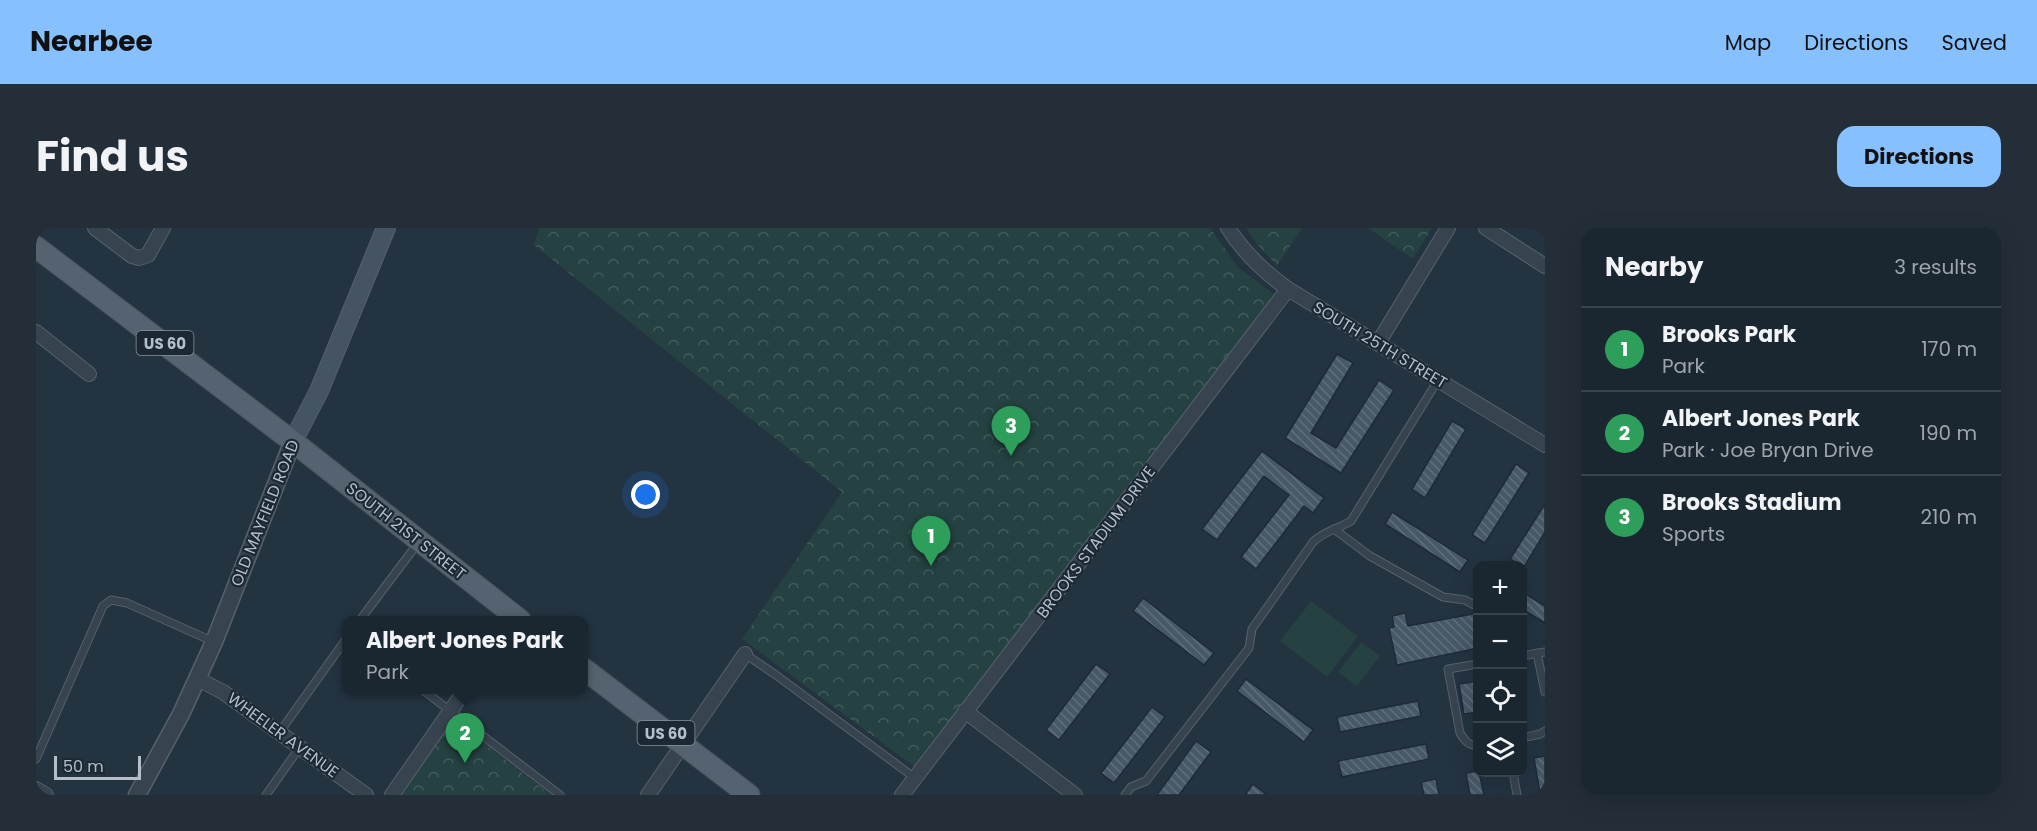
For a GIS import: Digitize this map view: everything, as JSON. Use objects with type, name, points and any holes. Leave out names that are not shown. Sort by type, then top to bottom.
[{"type":"main road","name":"OLD MAYFIELD ROAD","points":[[293,441],[319,391],[386,228]]},
{"type":"main road","name":"US 60","points":[[36,247],[293,441]]},
{"type":"main road","name":"SOUTH 21ST STREET","points":[[293,441],[512,616]]},
{"type":"main road","name":"US 60","points":[[588,672],[749,795]]},
{"type":"street","points":[[94,228],[132,256],[139,258],[148,255],[163,228]]},
{"type":"street","name":"SOUTH 25TH STREET","points":[[1228,228],[1256,263],[1288,289],[1545,445]]},
{"type":"street","points":[[1378,343],[1448,228]]},
{"type":"street","points":[[1486,228],[1545,266]]},
{"type":"street","name":"BROOKS STADIUM DRIVE","points":[[902,795],[1288,289]]},
{"type":"street","points":[[36,332],[89,374]]},
{"type":"street","name":"OLD MAYFIELD ROAD","points":[[138,795],[214,642],[293,441]]},
{"type":"street","points":[[648,795],[745,654]]},
{"type":"street","name":"WHEELER AVENUE","points":[[198,678],[223,692],[366,795]]},
{"type":"street","points":[[392,795],[462,694]]},
{"type":"street","points":[[965,711],[1075,795]]},
{"type":"street","points":[[36,789],[46,795]]},
{"type":"lane","points":[[1125,795],[1131,787],[1146,781],[1249,648],[1252,629],[1312,542],[1322,533],[1351,521],[1438,380]]},
{"type":"lane","points":[[1334,529],[1370,556],[1443,597],[1465,600],[1473,604]]},
{"type":"lane","points":[[364,616],[419,541]]},
{"type":"lane","points":[[36,759],[104,606],[111,600],[127,603],[214,642]]},
{"type":"lane","points":[[279,733],[342,645]]},
{"type":"lane","points":[[1527,655],[1545,652]]},
{"type":"lane","points":[[1537,653],[1545,692]]},
{"type":"lane","points":[[745,654],[915,778]]},
{"type":"lane","points":[[1473,665],[1448,669],[1460,733],[1465,741],[1473,745]]},
{"type":"lane","points":[[428,694],[560,795]]},
{"type":"lane","points":[[1527,737],[1545,731]]},
{"type":"lane","points":[[266,795],[300,747]]},
{"type":"lane","points":[[1514,777],[1517,795]]},
{"type":"green space","points":[[539,228],[1210,228],[1238,267],[1276,296],[916,768],[742,639],[842,492],[534,245]]},
{"type":"green space","points":[[1246,228],[1302,228],[1277,266]]},
{"type":"green space","points":[[1368,228],[1432,228],[1413,259]]},
{"type":"green space","points":[[1311,601],[1358,636],[1327,677],[1280,641]]},
{"type":"green space","points":[[1361,642],[1380,656],[1357,686],[1338,672]]},
{"type":"green space","points":[[458,723],[551,795],[399,795],[447,726]]},
{"type":"building","points":[[1337,354],[1353,363],[1311,433],[1336,448],[1379,380],[1394,390],[1341,473],[1285,438]]},
{"type":"building","points":[[1452,421],[1466,429],[1425,498],[1412,489]]},
{"type":"building","points":[[1262,451],[1324,498],[1313,513],[1304,506],[1256,569],[1241,557],[1289,495],[1264,476],[1217,540],[1202,529]]},
{"type":"building","points":[[1516,464],[1529,473],[1485,543],[1472,535]]},
{"type":"building","points":[[1545,504],[1545,532],[1527,562],[1510,559]]},
{"type":"building","points":[[1392,512],[1468,560],[1460,572],[1385,524]]},
{"type":"building","points":[[1527,595],[1545,606],[1545,623],[1527,612]]},
{"type":"building","points":[[1143,598],[1214,653],[1204,665],[1133,611]]},
{"type":"building","points":[[1405,613],[1408,626],[1473,614],[1473,649],[1397,665],[1389,628],[1394,627],[1392,616]]},
{"type":"building","points":[[1096,664],[1110,674],[1059,740],[1046,730]]},
{"type":"building","points":[[1246,679],[1313,730],[1304,742],[1237,691]]},
{"type":"building","points":[[1473,682],[1473,713],[1464,714],[1459,684]]},
{"type":"building","points":[[1418,701],[1421,716],[1340,732],[1337,717]]},
{"type":"building","points":[[1152,707],[1165,717],[1114,783],[1101,773]]},
{"type":"building","points":[[1196,741],[1211,752],[1179,795],[1157,795]]},
{"type":"building","points":[[1426,744],[1429,759],[1342,777],[1338,761]]},
{"type":"building","points":[[1545,756],[1545,792],[1540,793],[1534,758]]},
{"type":"building","points":[[1473,772],[1473,777],[1480,777],[1484,795],[1470,795],[1466,773]]},
{"type":"building","points":[[1436,779],[1439,795],[1424,795],[1421,782]]},
{"type":"building","points":[[1253,784],[1267,795],[1245,795]]},
{"type":"place","name":"Brooks Stadium","points":[[1011,456]]},
{"type":"place","name":"Brooks Park","points":[[931,566]]},
{"type":"place","name":"Albert Jones Park","points":[[465,763]]}]
